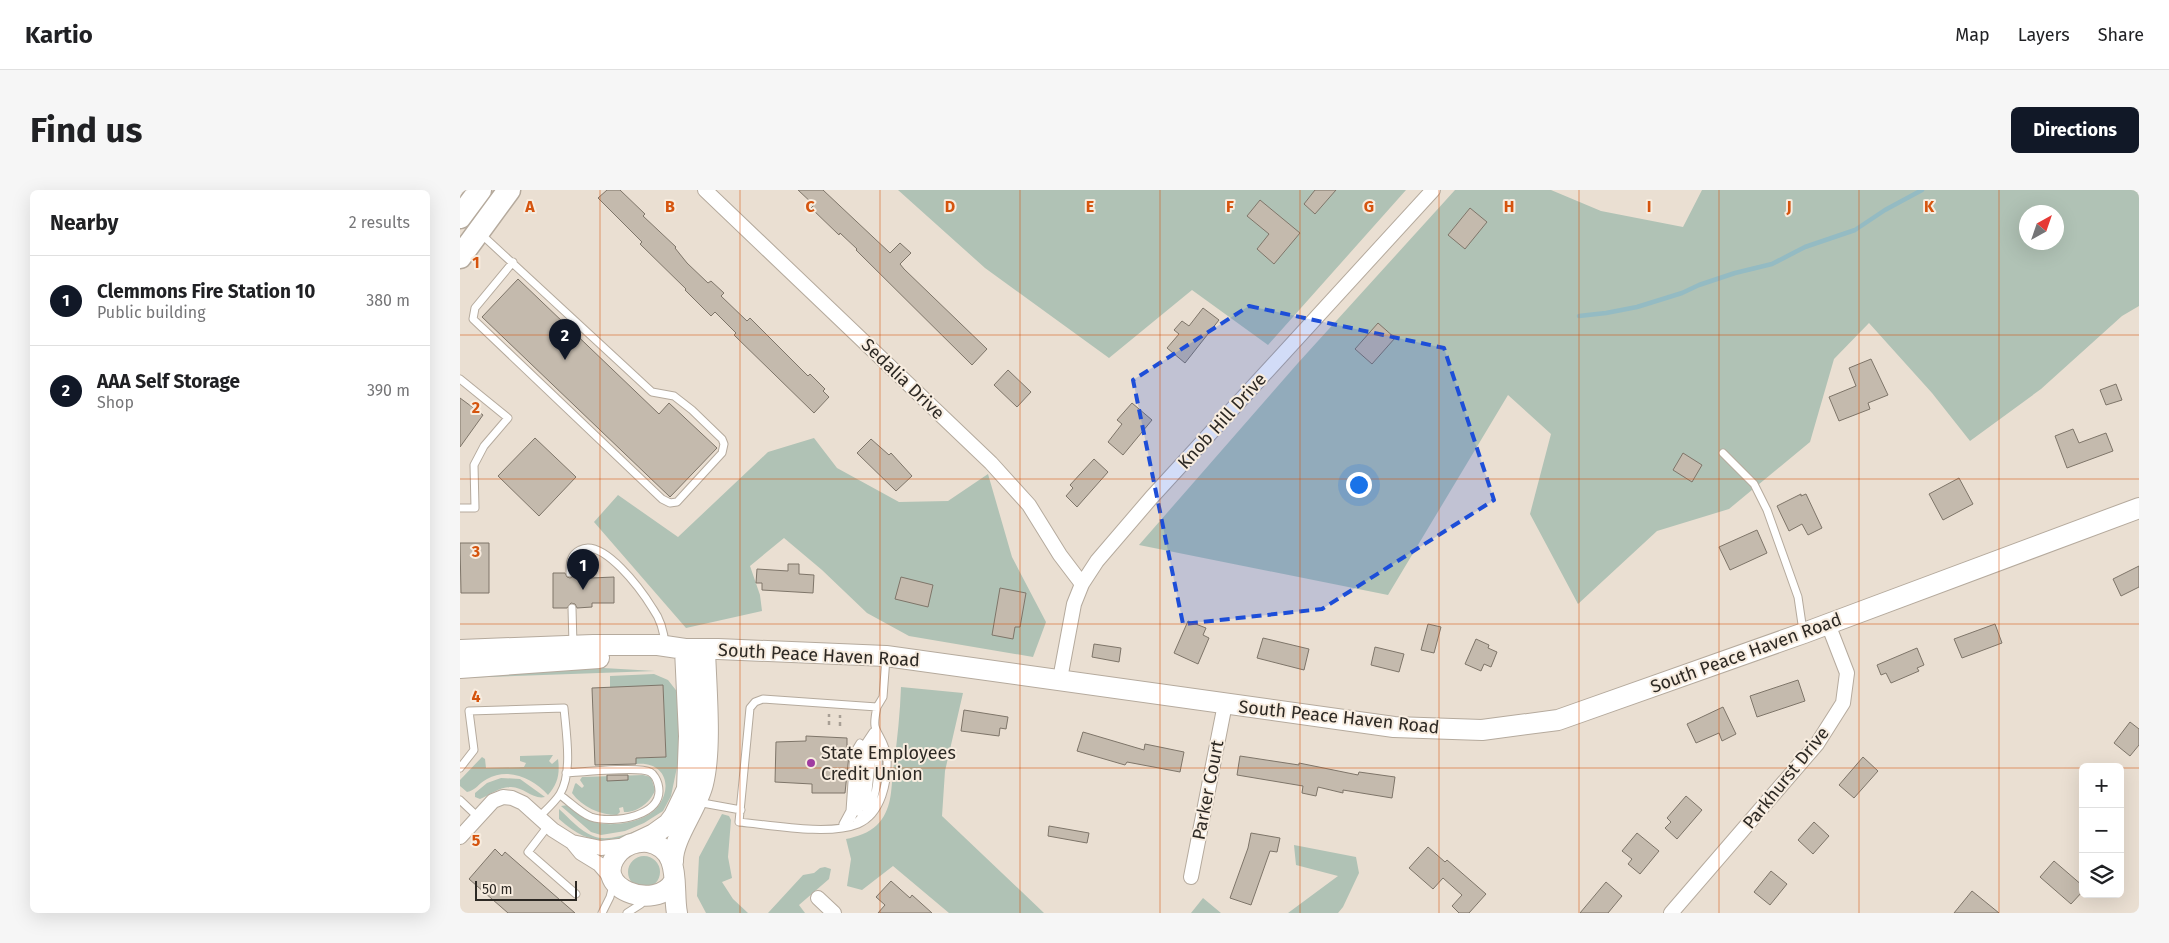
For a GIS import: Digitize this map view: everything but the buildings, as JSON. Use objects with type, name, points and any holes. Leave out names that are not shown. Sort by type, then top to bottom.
[{"type":"main road","points":[[460,217],[480,190]]},
{"type":"main road","points":[[460,257],[509,190]]},
{"type":"main road","name":"South Peace Haven Road","points":[[460,650],[573,653],[695,649],[886,656],[1394,727],[1482,730],[1558,720],[1804,633],[2139,508]]},
{"type":"main road","points":[[695,649],[706,763],[702,788],[675,845],[669,891],[662,898],[642,909],[617,891],[613,881],[612,867],[617,855],[633,843],[654,834],[668,824],[687,789],[695,649]]},
{"type":"main road","name":"South Peace Haven Road","points":[[460,668],[573,653]]},
{"type":"main road","points":[[633,843],[647,842],[658,845],[667,852],[673,871],[677,913]]},
{"type":"street","name":"Sedalia Drive","points":[[705,190],[991,463],[1029,505],[1060,555],[1082,584]]},
{"type":"street","name":"Knob Hill Drive","points":[[1060,679],[1074,604],[1082,584],[1097,561],[1145,505],[1433,190]]},
{"type":"street","name":"Parkhurst Drive","points":[[1671,913],[1817,744],[1843,703],[1847,673],[1828,624]]},
{"type":"street","name":"Parker Court","points":[[1191,877],[1225,704]]},
{"type":"street","points":[[460,837],[495,800],[506,797],[518,799],[544,822],[572,842],[581,853],[599,864],[613,881]]},
{"type":"street","points":[[572,842],[601,848],[633,843]]},
{"type":"street","points":[[818,898],[834,913]]},
{"type":"lane","points":[[478,232],[513,262],[652,392],[674,396],[692,410],[722,439],[724,444],[722,453],[677,502],[670,503],[662,499],[474,319],[475,308],[513,262]]},
{"type":"lane","points":[[460,379],[508,418],[484,446],[474,464],[475,508],[460,508]]},
{"type":"lane","points":[[1723,453],[1754,484],[1767,510],[1798,597],[1804,633]]},
{"type":"lane","points":[[570,572],[570,561],[574,554],[581,549],[588,547],[608,555],[653,609],[661,622],[666,650]]},
{"type":"lane","points":[[572,608],[573,653]]},
{"type":"lane","points":[[840,828],[853,820],[861,805],[865,754],[874,730],[877,706],[883,697],[886,656]]},
{"type":"lane","points":[[874,730],[883,740],[887,756],[887,774],[882,797],[876,811],[868,818],[859,824],[840,828],[796,828],[739,822],[750,708],[755,702],[763,699],[877,706]]},
{"type":"lane","points":[[460,768],[474,750],[469,711],[564,708],[567,748],[566,781],[528,852],[576,894]]},
{"type":"lane","points":[[840,828],[851,806],[854,753],[874,730]]},
{"type":"lane","points":[[560,795],[590,816],[616,821],[637,816],[651,807],[656,799],[659,788],[656,778],[650,772],[637,770],[566,773]]},
{"type":"lane","points":[[460,800],[478,817]]},
{"type":"lane","points":[[697,802],[740,810]]},
{"type":"lane","points":[[602,913],[610,898],[613,881]]},
{"type":"path","points":[[829,725],[830,711]]},
{"type":"path","points":[[840,712],[840,726]]},
{"type":"highlighted area","points":[[1249,306],[1444,348],[1494,500],[1322,609],[1183,624],[1133,380]]},
{"type":"green space","points":[[898,190],[1406,190],[1268,345],[1192,290],[1109,358],[985,268]]},
{"type":"green space","points":[[1455,190],[1551,190],[1601,211],[1683,227],[1702,190],[2139,190],[2139,306],[2122,316],[2041,389],[1970,441],[1932,393],[1869,323],[1834,359],[1810,442],[1729,509],[1657,531],[1578,604],[1530,514],[1551,434],[1508,395],[1388,595],[1139,545],[1298,363]]},
{"type":"green space","points":[[814,438],[837,468],[899,502],[948,501],[988,474],[1012,557],[1046,622],[1033,657],[909,636],[867,613],[822,570],[784,538],[750,566],[760,595],[762,611],[686,628],[594,522],[618,495],[678,537],[768,452]]},
{"type":"green space","points":[[569,666],[655,671],[460,678],[460,671]]},
{"type":"green space","points":[[654,674],[668,680],[679,694],[680,753],[671,796],[663,811],[644,823],[625,831],[601,835],[591,832],[561,806],[568,805],[594,822],[614,824],[632,822],[648,815],[659,805],[663,797],[665,782],[663,775],[653,766],[636,764],[636,758],[666,757],[663,686],[610,688],[610,676]]},
{"type":"green space","points":[[901,687],[963,693],[945,771],[942,816],[1044,913],[949,913],[893,866],[862,890],[847,886],[851,859],[846,839],[874,828],[886,813],[888,807],[897,740]]},
{"type":"green space","points":[[553,755],[549,761],[552,764],[558,759],[559,769],[554,787],[548,795],[528,779],[512,774],[495,776],[467,792],[460,786],[460,780],[482,757],[485,759],[486,768],[524,767],[526,763],[520,761],[520,756]]},
{"type":"green space","points":[[643,775],[651,777],[655,790],[647,802],[634,811],[624,812],[623,807],[619,808],[620,812],[617,815],[604,814],[586,806],[572,793],[576,783],[582,788],[584,786],[580,780],[582,777]]},
{"type":"green space","points":[[501,778],[520,779],[545,797],[536,797],[520,789],[506,787],[480,799],[475,797],[475,793],[487,783]]},
{"type":"green space","points":[[559,809],[584,831],[600,838],[618,837],[660,819],[662,821],[622,838],[598,840],[586,837],[573,830],[559,819]]},
{"type":"green space","points":[[722,814],[729,816],[731,820],[728,857],[732,878],[722,882],[733,899],[748,913],[706,913],[697,896],[699,857]]},
{"type":"green space","points":[[1294,845],[1356,857],[1359,873],[1343,907],[1338,913],[1288,913],[1338,876],[1296,865]]},
{"type":"green space","points":[[644,856],[650,857],[655,861],[659,866],[659,878],[655,883],[650,887],[644,888],[638,887],[633,883],[629,878],[628,872],[629,866],[633,861],[638,857]]},
{"type":"green space","points":[[820,868],[831,869],[829,879],[799,905],[805,913],[768,913],[803,875],[814,873]]},
{"type":"green space","points":[[1203,898],[1221,913],[1191,913]]},
{"type":"waterway","points":[[1579,316],[1637,307],[1682,293],[1735,273],[1772,264],[1805,247],[1855,230],[1885,210],[1922,190]]},
{"type":"place","name":"AAA Self Storage","points":[[565,360]]},
{"type":"place","name":"Clemmons Fire Station 10","points":[[583,590]]},
{"type":"place","name":"State Employees Credit Union","points":[[811,763]]}]
